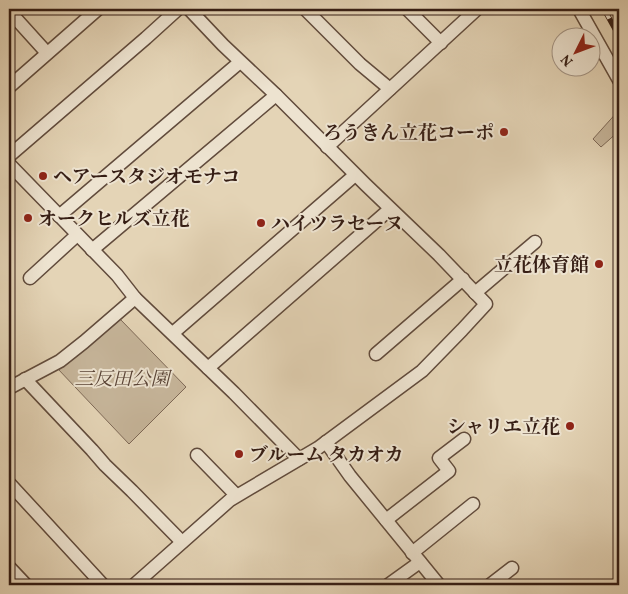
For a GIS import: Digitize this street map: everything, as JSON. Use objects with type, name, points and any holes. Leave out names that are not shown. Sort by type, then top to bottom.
[{"type":"street","points":[[9,87],[98,9]]},
{"type":"street","points":[[9,156],[178,9]]},
{"type":"street","points":[[134,585],[236,495],[326,442],[402,386],[428,364],[486,304],[439,255],[240,62],[189,9]]},
{"type":"street","points":[[305,9],[360,64],[390,89]]},
{"type":"street","points":[[407,9],[441,42]]},
{"type":"street","points":[[327,147],[477,9]]},
{"type":"street","points":[[579,9],[619,80]]},
{"type":"street","points":[[9,11],[47,53]]},
{"type":"street","points":[[59,216],[240,62]]},
{"type":"street","points":[[92,250],[276,95]]},
{"type":"street","points":[[9,164],[117,275],[136,298],[299,459]]},
{"type":"street","points":[[173,333],[355,174]]},
{"type":"street","points":[[208,368],[390,209]]},
{"type":"street","points":[[30,278],[77,235]]},
{"type":"street","points":[[475,293],[535,242]]},
{"type":"street","points":[[376,354],[463,280]]},
{"type":"street","points":[[9,388],[60,361],[136,298]]},
{"type":"street","points":[[26,379],[104,465],[182,542]]},
{"type":"street","points":[[386,520],[449,471],[439,458],[464,439]]},
{"type":"street","points":[[326,442],[350,476],[439,585]]},
{"type":"street","points":[[198,455],[236,495]]},
{"type":"street","points":[[9,483],[103,585]]},
{"type":"street","points":[[388,585],[473,504]]},
{"type":"street","points":[[9,567],[26,585]]},
{"type":"street","points":[[490,585],[512,568]]},
{"type":"green space","points":[[619,110],[619,131],[601,147],[593,139]]},
{"type":"green space","name":"三反田公園","points":[[120,319],[186,387],[129,444],[58,369]]},
{"type":"railway","points":[[604,9],[619,36]]},
{"type":"railway","points":[[617,9],[619,13]]},
{"type":"place","name":"ろうきん立花コーポ","points":[[504,132]]},
{"type":"place","name":"ヘアースタジオモナコ","points":[[43,176]]},
{"type":"place","name":"オークヒルズ立花","points":[[28,218]]},
{"type":"place","name":"ハイツラセーヌ","points":[[261,223]]},
{"type":"place","name":"立花体育館","points":[[599,264]]},
{"type":"place","name":"シャリエ立花","points":[[570,426]]},
{"type":"place","name":"ブルーム タカオカ","points":[[239,454]]}]
